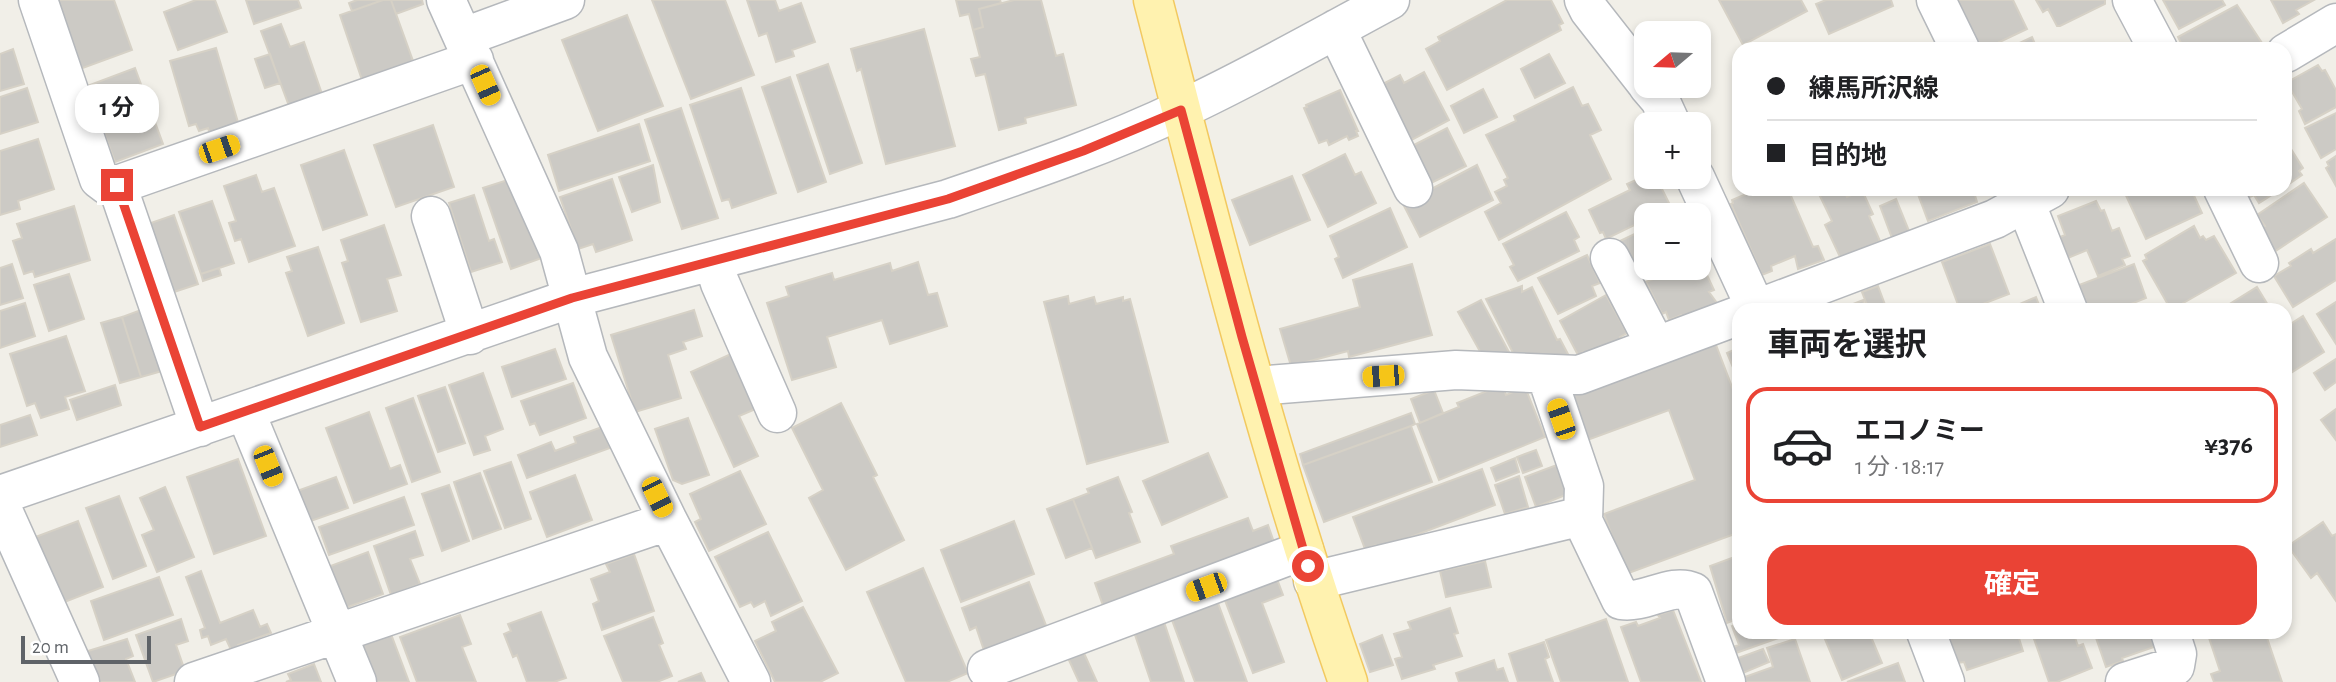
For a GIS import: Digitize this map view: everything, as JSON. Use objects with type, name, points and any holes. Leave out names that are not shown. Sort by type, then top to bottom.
[{"type":"main road","points":[[1153,0],[1256,386],[1342,680]]},
{"type":"street","points":[[38,0],[99,179],[107,185],[117,185],[469,48],[565,0]]},
{"type":"street","points":[[446,0],[559,251],[588,357],[751,682]]},
{"type":"street","points":[[0,495],[572,298],[948,199],[1083,151],[1181,110],[1390,0]]},
{"type":"street","points":[[1584,0],[1634,67]]},
{"type":"street","points":[[1937,0],[1957,42]]},
{"type":"street","points":[[2132,0],[2154,42]]},
{"type":"street","points":[[2292,49],[2336,23]]},
{"type":"street","points":[[1336,29],[1413,188]]},
{"type":"street","points":[[117,185],[200,427]]},
{"type":"street","points":[[1700,189],[1752,303]]},
{"type":"street","points":[[1771,303],[1995,219],[2029,196]]},
{"type":"street","points":[[2033,196],[2066,303]]},
{"type":"street","points":[[2226,196],[2259,263]]},
{"type":"street","points":[[431,216],[470,335]]},
{"type":"street","points":[[1610,258],[1657,346]]},
{"type":"street","points":[[713,261],[777,414]]},
{"type":"street","points":[[1256,386],[1456,370],[1579,375],[1732,318]]},
{"type":"street","points":[[1546,374],[1584,486],[1583,521],[1621,600],[1631,602],[1684,588],[1693,592],[1726,682]]},
{"type":"street","points":[[245,411],[357,682]]},
{"type":"street","points":[[0,504],[80,682]]},
{"type":"street","points":[[987,669],[1308,566],[1574,518],[1583,521]]},
{"type":"street","points":[[194,682],[668,521]]},
{"type":"street","points":[[1929,639],[1945,682]]},
{"type":"street","points":[[2125,682],[2175,666],[2177,654],[2172,639]]},
{"type":"building","points":[[55,0],[114,0],[132,50],[80,69]]},
{"type":"building","points":[[196,0],[215,0],[227,32],[178,50],[164,12]]},
{"type":"building","points":[[246,0],[298,0],[301,8],[254,24]]},
{"type":"building","points":[[357,0],[383,0],[352,11],[349,3]]},
{"type":"building","points":[[383,0],[391,0],[413,61],[362,80],[340,15]]},
{"type":"building","points":[[391,0],[422,0],[423,4],[396,14]]},
{"type":"building","points":[[652,0],[725,0],[754,75],[691,99]]},
{"type":"building","points":[[747,0],[775,0],[779,11],[801,3],[815,42],[792,50],[794,56],[776,62],[767,33],[759,36]]},
{"type":"building","points":[[956,0],[1000,0],[1001,3],[979,9],[983,27],[973,30],[969,14],[960,16]]},
{"type":"building","points":[[1014,0],[1041,0],[1056,56],[1063,54],[1076,105],[1025,118],[1026,123],[999,130],[985,74],[976,76],[971,59],[980,57],[973,30],[983,27],[979,9]]},
{"type":"building","points":[[1507,0],[1551,0],[1563,23],[1559,25],[1561,30],[1447,90],[1426,49],[1440,41],[1438,37]]},
{"type":"building","points":[[1719,0],[1801,0],[1807,11],[1749,42],[1741,42]]},
{"type":"building","points":[[1826,0],[1891,0],[1893,6],[1829,34],[1816,4]]},
{"type":"building","points":[[1955,0],[2013,0],[2027,29],[2000,42],[1975,42]]},
{"type":"building","points":[[2036,0],[2105,0],[2105,4],[2057,26],[2048,9],[2043,12]]},
{"type":"building","points":[[2163,0],[2222,0],[2225,5],[2179,29]]},
{"type":"building","points":[[2271,0],[2314,0],[2296,10],[2299,14],[2283,23]]},
{"type":"building","points":[[2237,5],[2261,42],[2180,42],[2178,37]]},
{"type":"building","points":[[627,15],[663,106],[598,131],[562,40]]},
{"type":"building","points":[[281,24],[290,47],[304,42],[322,94],[289,106],[261,31]]},
{"type":"building","points":[[924,29],[955,146],[886,164],[861,69],[857,71],[851,49]]},
{"type":"building","points":[[2032,37],[2034,42],[2022,42]]},
{"type":"building","points":[[216,48],[240,129],[211,137],[208,128],[199,131],[196,124],[189,126],[170,61]]},
{"type":"building","points":[[13,49],[24,84],[0,91],[0,54]]},
{"type":"building","points":[[270,54],[280,83],[265,88],[255,59]]},
{"type":"building","points":[[1549,54],[1565,83],[1535,98],[1521,69]]},
{"type":"building","points":[[828,64],[862,163],[830,174],[797,75]]},
{"type":"building","points":[[2318,65],[2322,71],[2325,70],[2336,90],[2336,107],[2305,124],[2299,111],[2302,109],[2292,92],[2292,80]]},
{"type":"building","points":[[135,68],[163,144],[115,162],[87,86]]},
{"type":"building","points":[[1424,72],[1449,120],[1406,143],[1377,87],[1400,75],[1404,83]]},
{"type":"building","points":[[790,77],[826,182],[798,192],[762,87]]},
{"type":"building","points":[[1573,87],[1582,106],[1588,104],[1601,130],[1590,135],[1611,179],[1499,240],[1485,212],[1501,203],[1495,192],[1507,186],[1504,180],[1508,178],[1486,135],[1516,121],[1514,116]]},
{"type":"building","points":[[27,88],[38,122],[0,134],[0,97]]},
{"type":"building","points":[[741,88],[776,193],[732,208],[729,199],[722,201],[690,105]]},
{"type":"building","points":[[1483,89],[1497,117],[1464,133],[1451,106]]},
{"type":"building","points":[[1340,90],[1358,136],[1349,140],[1347,136],[1329,145],[1327,140],[1319,143],[1304,108]]},
{"type":"building","points":[[681,108],[718,218],[682,229],[645,120]]},
{"type":"building","points":[[2336,113],[2336,149],[2321,158],[2305,128]]},
{"type":"building","points":[[639,124],[650,161],[559,191],[548,155]]},
{"type":"building","points":[[433,125],[454,187],[396,207],[374,145]]},
{"type":"building","points":[[1447,128],[1466,166],[1427,185],[1408,148]]},
{"type":"building","points":[[38,139],[54,189],[18,201],[20,209],[0,215],[0,151]]},
{"type":"building","points":[[344,150],[367,215],[323,230],[301,165]]},
{"type":"building","points":[[2292,151],[2303,168],[2299,171],[2302,175],[2292,182]]},
{"type":"building","points":[[1345,154],[1355,175],[1361,172],[1376,203],[1328,227],[1303,175]]},
{"type":"building","points":[[2336,156],[2336,186],[2326,168],[2329,166],[2327,162]]},
{"type":"building","points":[[653,165],[660,202],[632,212],[619,177]]},
{"type":"building","points":[[1477,165],[1493,200],[1420,237],[1403,204]]},
{"type":"building","points":[[256,175],[262,192],[274,188],[295,246],[249,262],[241,239],[235,241],[229,223],[236,221],[224,186]]},
{"type":"building","points":[[1292,176],[1310,220],[1250,245],[1232,200]]},
{"type":"building","points":[[514,178],[542,258],[511,269],[483,188]]},
{"type":"building","points":[[612,179],[632,240],[596,252],[593,244],[578,249],[560,197]]},
{"type":"building","points":[[1634,181],[1634,189],[1662,189],[1669,203],[1634,203],[1634,225],[1606,239],[1603,232],[1600,233],[1589,210],[1630,190],[1627,184]]},
{"type":"building","points":[[2304,183],[2327,217],[2274,252],[2259,229],[2265,226],[2257,215],[2285,196],[2292,196],[2292,191]]},
{"type":"building","points":[[474,195],[489,241],[494,239],[502,262],[471,272],[449,203]]},
{"type":"building","points":[[1741,196],[1791,196],[1813,247],[1818,246],[1824,260],[1798,269],[1795,256],[1771,266],[1772,271],[1762,275],[1731,204],[1732,200]]},
{"type":"building","points":[[1820,196],[1865,196],[1873,214],[1869,216],[1880,241],[1841,259],[1825,225],[1832,221]]},
{"type":"building","points":[[1919,196],[1975,196],[1977,202],[1928,221]]},
{"type":"building","points":[[2126,196],[2194,196],[2202,213],[2146,239]]},
{"type":"building","points":[[2255,196],[2270,196],[2259,203]]},
{"type":"building","points":[[1896,199],[1909,231],[1892,238],[1880,206]]},
{"type":"building","points":[[212,201],[234,263],[201,274],[179,212]]},
{"type":"building","points":[[2096,201],[2101,211],[2104,210],[2112,231],[2119,228],[2130,256],[2122,259],[2125,265],[2098,276],[2087,250],[2068,258],[2060,237],[2065,235],[2058,216]]},
{"type":"building","points":[[74,206],[90,260],[35,277],[33,271],[24,274],[13,241],[22,238],[17,224]]},
{"type":"building","points":[[1390,208],[1407,247],[1343,278],[1335,259],[1339,257],[1330,236]]},
{"type":"building","points":[[1566,212],[1579,237],[1574,240],[1579,251],[1518,281],[1510,267],[1514,265],[1503,244]]},
{"type":"building","points":[[174,215],[198,284],[165,295],[142,226]]},
{"type":"building","points":[[384,225],[401,275],[387,279],[397,311],[361,322],[342,263],[348,261],[341,240]]},
{"type":"building","points":[[2194,226],[2200,238],[2203,236],[2206,240],[2214,236],[2236,273],[2183,303],[2167,303],[2143,261],[2147,259],[2145,255]]},
{"type":"building","points":[[1634,234],[1634,270],[1620,241]]},
{"type":"building","points":[[2336,239],[2336,280],[2293,307],[2274,276],[2311,249],[2313,253]]},
{"type":"building","points":[[1990,244],[2009,294],[1985,303],[1957,303],[1942,262]]},
{"type":"building","points":[[318,247],[344,323],[308,336],[286,273],[292,271],[287,257]]},
{"type":"building","points":[[1587,255],[1600,283],[1592,286],[1596,296],[1558,314],[1538,278]]},
{"type":"building","points":[[918,262],[928,295],[937,293],[947,326],[890,344],[882,320],[827,337],[836,367],[792,380],[767,303],[789,296],[786,287],[832,273],[834,280],[890,263],[892,271]]},
{"type":"building","points":[[12,264],[23,298],[0,305],[0,268]]},
{"type":"building","points":[[1412,264],[1432,335],[1349,357],[1348,351],[1291,366],[1280,329],[1360,307],[1353,280]]},
{"type":"building","points":[[2134,264],[2146,298],[2134,303],[2085,303],[2079,285]]},
{"type":"building","points":[[219,268],[221,275],[203,281],[201,274]]},
{"type":"building","points":[[69,274],[84,319],[49,331],[34,285]]},
{"type":"building","points":[[1709,280],[1714,290],[1709,292],[1717,303],[1682,319],[1681,315],[1669,320],[1666,312],[1662,314],[1646,282]]},
{"type":"building","points":[[1522,286],[1522,292],[1532,287],[1557,340],[1560,339],[1569,356],[1519,365],[1486,299]]},
{"type":"building","points":[[1878,286],[1884,303],[1866,303],[1862,292]]},
{"type":"building","points":[[2257,287],[2267,303],[2231,303]]},
{"type":"building","points":[[1606,295],[1627,333],[1620,337],[1623,342],[1584,356],[1583,352],[1578,355],[1560,321]]},
{"type":"building","points":[[1068,296],[1069,304],[1094,297],[1096,304],[1123,297],[1123,301],[1130,299],[1168,442],[1087,464],[1044,302]]},
{"type":"building","points":[[2036,297],[2038,303],[2022,303]]},
{"type":"building","points":[[1481,300],[1509,352],[1487,364],[1458,312]]},
{"type":"building","points":[[2336,302],[2336,344],[2317,314]]},
{"type":"building","points":[[25,303],[35,336],[0,348],[0,311]]},
{"type":"building","points":[[149,307],[169,369],[141,377],[122,317]]},
{"type":"building","points":[[694,310],[702,336],[683,342],[686,349],[668,355],[681,398],[635,412],[611,335]]},
{"type":"building","points":[[2303,316],[2324,352],[2292,372],[2292,323]]},
{"type":"building","points":[[122,317],[141,377],[120,383],[101,323]]},
{"type":"building","points":[[66,336],[85,391],[65,397],[69,409],[41,418],[35,403],[27,406],[10,354]]},
{"type":"building","points":[[1713,337],[1732,387],[1732,535],[1626,574],[1604,514],[1695,480],[1669,410],[1582,442],[1564,392]]},
{"type":"building","points":[[555,349],[566,379],[512,397],[502,367]]},
{"type":"building","points":[[1732,351],[1732,365],[1727,353]]},
{"type":"building","points":[[733,353],[758,408],[739,416],[758,456],[734,467],[691,372]]},
{"type":"building","points":[[2336,359],[2336,382],[2325,390],[2314,373]]},
{"type":"building","points":[[483,373],[503,429],[485,436],[490,450],[474,455],[449,385]]},
{"type":"building","points":[[573,383],[586,418],[540,435],[535,423],[530,425],[521,401]]},
{"type":"building","points":[[115,385],[121,405],[77,420],[70,400]]},
{"type":"building","points":[[1502,385],[1506,395],[1525,387],[1545,437],[1439,480],[1417,424],[1459,407],[1457,403]]},
{"type":"building","points":[[445,387],[465,443],[438,452],[418,396]]},
{"type":"building","points":[[1434,390],[1443,413],[1420,423],[1411,399]]},
{"type":"building","points":[[413,398],[440,472],[412,482],[386,408]]},
{"type":"building","points":[[841,403],[877,475],[873,477],[904,540],[846,570],[809,498],[823,490],[792,428]]},
{"type":"building","points":[[2336,409],[2336,440],[2321,420]]},
{"type":"building","points":[[369,412],[390,469],[400,465],[407,484],[354,503],[326,428]]},
{"type":"building","points":[[1411,413],[1415,424],[1411,426],[1303,465],[1300,454]]},
{"type":"building","points":[[30,415],[37,435],[0,447],[0,425]]},
{"type":"building","points":[[688,418],[709,475],[682,484],[673,480],[655,429]]},
{"type":"building","points":[[1411,426],[1432,482],[1324,522],[1303,465]]},
{"type":"building","points":[[602,427],[610,448],[527,478],[518,455],[551,442],[555,451],[576,443],[574,437]]},
{"type":"building","points":[[1536,450],[1542,466],[1523,473],[1517,457]]},
{"type":"building","points":[[1208,453],[1227,497],[1162,525],[1143,481]]},
{"type":"building","points":[[1515,458],[1519,472],[1496,481],[1491,468]]},
{"type":"building","points":[[238,459],[266,536],[214,554],[187,477]]},
{"type":"building","points":[[511,462],[531,519],[505,528],[484,471]]},
{"type":"building","points":[[1562,463],[1573,492],[1536,507],[1525,477]]},
{"type":"building","points":[[1482,469],[1495,505],[1379,549],[1376,545],[1365,549],[1353,517]]},
{"type":"building","points":[[740,471],[766,524],[709,551],[695,522],[701,519],[690,494]]},
{"type":"building","points":[[480,473],[501,529],[473,539],[454,482]]},
{"type":"building","points":[[575,475],[592,520],[547,537],[530,492]]},
{"type":"building","points":[[1519,476],[1528,507],[1505,514],[1495,485]]},
{"type":"building","points":[[336,477],[348,508],[305,523],[294,492]]},
{"type":"building","points":[[1118,477],[1140,542],[1096,558],[1073,499],[1089,493],[1087,489]]},
{"type":"building","points":[[449,485],[469,541],[442,551],[422,494]]},
{"type":"building","points":[[165,487],[194,557],[157,572],[142,535],[154,530],[140,498]]},
{"type":"building","points":[[119,496],[146,566],[113,579],[86,508]]},
{"type":"building","points":[[404,497],[414,525],[329,555],[319,527]]},
{"type":"building","points":[[1073,499],[1092,548],[1066,558],[1047,509]]},
{"type":"building","points":[[1248,518],[1253,531],[1268,525],[1277,551],[1106,614],[1095,583],[1174,554],[1171,546]]},
{"type":"building","points":[[78,521],[103,587],[62,603],[30,539]]},
{"type":"building","points":[[1014,521],[1034,574],[961,602],[941,550]]},
{"type":"building","points":[[2323,522],[2332,536],[2336,534],[2336,601],[2317,573],[2311,578],[2292,552],[2292,543]]},
{"type":"building","points":[[415,531],[423,555],[410,559],[420,584],[391,595],[374,546]]},
{"type":"building","points":[[768,532],[802,601],[771,616],[765,601],[754,607],[751,602],[740,607],[715,557]]},
{"type":"building","points":[[368,552],[383,594],[340,610],[325,568]]},
{"type":"building","points":[[634,554],[654,611],[602,630],[593,604],[599,601],[591,579],[610,572],[606,564]]},
{"type":"building","points":[[1732,558],[1732,621],[1727,623],[1710,566]]},
{"type":"building","points":[[1485,561],[1491,587],[1446,597],[1440,571]]},
{"type":"building","points":[[923,568],[968,673],[947,682],[906,682],[867,592]]},
{"type":"building","points":[[201,571],[220,623],[253,610],[260,627],[267,624],[271,633],[238,645],[239,650],[232,652],[226,639],[211,645],[208,636],[202,638],[200,630],[205,628],[186,577]]},
{"type":"building","points":[[1274,571],[1283,595],[1262,603],[1284,662],[1253,673],[1221,590]]},
{"type":"building","points":[[159,577],[173,615],[104,640],[91,601]]},
{"type":"building","points":[[1029,582],[1049,633],[988,662],[976,627],[970,630],[962,608]]},
{"type":"building","points":[[1218,603],[1247,682],[1195,682],[1172,620]]},
{"type":"building","points":[[803,607],[838,673],[820,682],[775,682],[755,641],[776,631],[772,622]]},
{"type":"building","points":[[1450,608],[1458,633],[1454,634],[1462,656],[1433,665],[1435,669],[1402,679],[1395,659],[1402,657],[1394,634],[1411,629],[1408,622]]},
{"type":"building","points":[[1673,610],[1701,682],[1641,682],[1621,627],[1636,622],[1638,626]]},
{"type":"building","points":[[541,612],[566,678],[554,682],[527,682],[517,655],[513,657],[504,634],[511,631],[508,624]]},
{"type":"building","points":[[460,615],[471,644],[462,647],[476,682],[417,682],[400,637]]},
{"type":"building","points":[[653,617],[663,643],[659,645],[672,676],[657,682],[623,682],[604,636]]},
{"type":"building","points":[[181,619],[188,641],[176,645],[185,671],[153,682],[136,635]]},
{"type":"building","points":[[1606,619],[1628,682],[1561,682],[1546,640]]},
{"type":"building","points":[[1164,622],[1184,682],[1151,682],[1134,632]]},
{"type":"building","points":[[391,634],[409,682],[369,682],[356,647]]},
{"type":"building","points":[[1382,635],[1393,665],[1370,672],[1360,644]]},
{"type":"building","points":[[127,639],[133,656],[126,659],[135,682],[96,682],[85,652]]},
{"type":"building","points":[[1737,639],[1775,639],[1736,653],[1733,647],[1739,645]]},
{"type":"building","points":[[1795,639],[1810,682],[1746,682],[1745,677],[1773,667],[1767,648]]},
{"type":"building","points":[[1825,639],[1872,639],[1882,663],[1842,680]]},
{"type":"building","points":[[1949,639],[2019,639],[2023,651],[1967,670],[1964,662],[1958,663]]},
{"type":"building","points":[[2034,639],[2076,639],[2078,646],[2083,644],[2092,668],[2057,682],[2049,682]]},
{"type":"building","points":[[2096,639],[2154,639],[2157,646],[2122,658],[2123,661],[2106,667]]},
{"type":"building","points":[[2209,639],[2267,639],[2282,682],[2214,682],[2211,674],[2220,671]]},
{"type":"building","points":[[1544,642],[1549,657],[1545,659],[1553,682],[1518,682],[1509,654]]},
{"type":"building","points":[[1763,649],[1769,662],[1743,673],[1738,658]]},
{"type":"building","points":[[1083,651],[1097,682],[1079,682],[1068,658]]},
{"type":"building","points":[[1494,660],[1497,670],[1503,668],[1508,682],[1459,682],[1456,673]]},
{"type":"building","points":[[1898,663],[1905,682],[1847,682]]},
{"type":"building","points":[[314,664],[321,682],[286,682],[291,680],[288,674]]},
{"type":"building","points":[[701,673],[705,682],[678,682]]},
{"type":"route","points":[[117,185],[200,427],[572,298],[948,199],[1083,151],[1181,110],[1242,337],[1308,566]]}]
